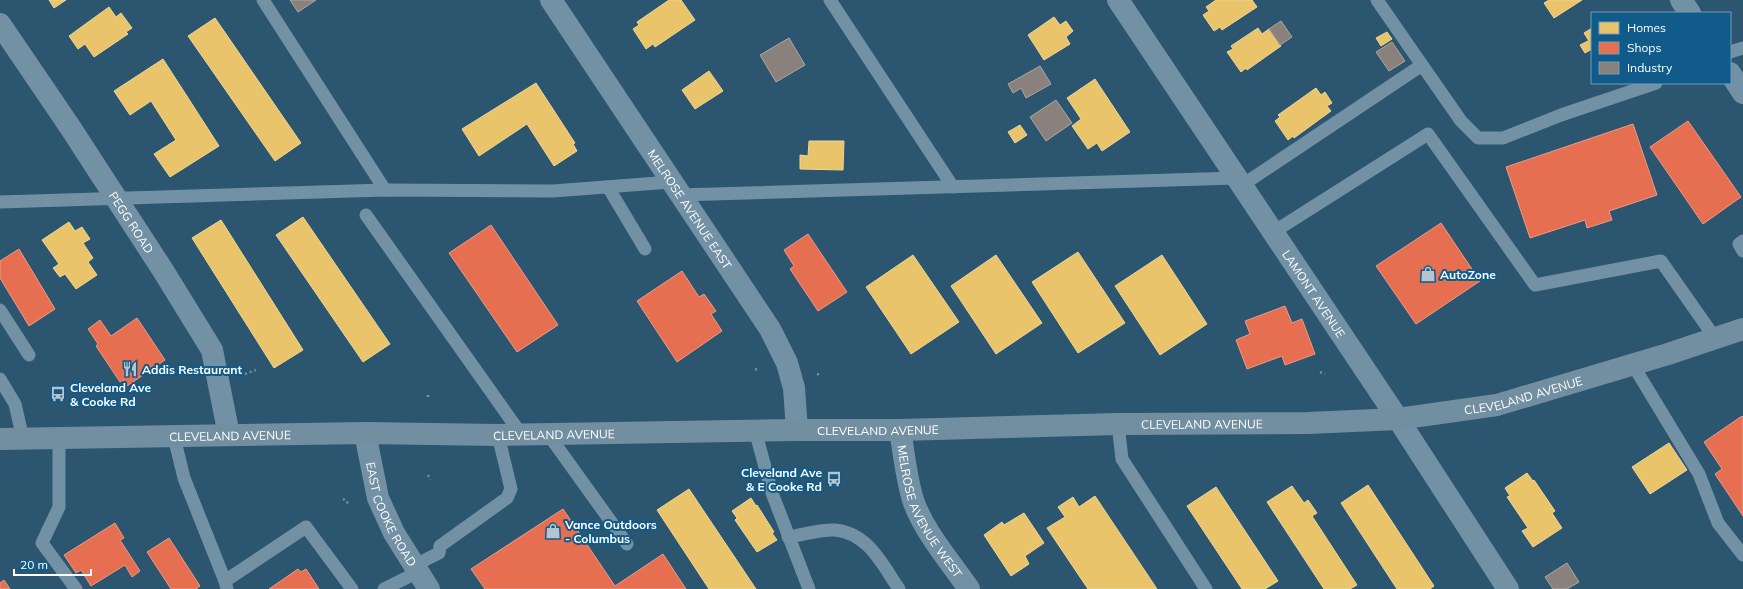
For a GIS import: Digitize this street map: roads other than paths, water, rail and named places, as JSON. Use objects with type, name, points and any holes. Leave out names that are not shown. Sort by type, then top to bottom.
[{"type":"main road","name":"CLEVELAND AVENUE","points":[[0,439],[365,433],[498,435],[755,430],[900,430],[1118,424],[1308,423],[1398,419],[1497,405],[1633,365],[1743,329]]},
{"type":"street","name":"MELROSE AVENUE EAST","points":[[551,0],[675,189],[743,286],[770,329],[787,363],[794,388],[797,430]]},
{"type":"street","name":"LAMONT AVENUE","points":[[1118,0],[1272,233],[1398,419],[1508,589]]},
{"type":"street","points":[[1682,0],[1689,12]]},
{"type":"street","name":"PEGG ROAD","points":[[0,24],[116,198],[212,350],[229,435]]},
{"type":"street","points":[[1731,75],[1743,93]]},
{"type":"street","name":"MELROSE AVENUE WEST","points":[[900,430],[908,479],[914,501],[925,524],[969,589]]},
{"type":"street","name":"EAST COOKE ROAD","points":[[365,433],[378,498],[394,533],[420,576]]},
{"type":"lane","points":[[263,0],[385,190]]},
{"type":"lane","points":[[830,0],[953,187]]},
{"type":"lane","points":[[1377,0],[1462,121],[1478,138],[1503,138],[1561,115],[1653,84]]},
{"type":"lane","points":[[1731,52],[1743,48]]},
{"type":"lane","points":[[0,202],[385,190],[553,191],[608,187],[675,189],[953,187],[1239,182],[1422,65]]},
{"type":"lane","points":[[1272,233],[1428,134],[1535,285],[1661,261],[1715,338]]},
{"type":"lane","points":[[608,187],[645,249]]},
{"type":"lane","points":[[366,215],[521,434]]},
{"type":"lane","points":[[1743,241],[1739,244],[1743,251]]},
{"type":"lane","points":[[0,310],[28,355]]},
{"type":"lane","points":[[1633,365],[1699,474],[1718,523],[1743,555]]},
{"type":"lane","points":[[0,379],[15,404],[23,439]]},
{"type":"lane","points":[[1118,424],[1122,459],[1206,589]]},
{"type":"lane","points":[[755,430],[772,492],[809,589]]},
{"type":"lane","points":[[548,434],[627,544]]},
{"type":"lane","points":[[384,589],[420,576],[439,553],[440,546],[507,498],[512,489],[498,435]]},
{"type":"lane","points":[[174,437],[184,478],[226,585],[306,527],[352,589]]},
{"type":"lane","points":[[59,438],[59,507],[42,543],[76,589]]},
{"type":"lane","points":[[788,537],[834,530],[852,534],[871,547],[898,589]]},
{"type":"place","name":"AutoZone","points":[[1428,274]]},
{"type":"place","name":"Addis Restaurant","points":[[130,369]]},
{"type":"place","name":"Cleveland Ave & Cooke Rd","points":[[58,394]]},
{"type":"place","name":"Cleveland Ave & E Cooke Rd","points":[[834,479]]},
{"type":"place","name":"Vance Outdoors - Columbus","points":[[553,531]]}]
